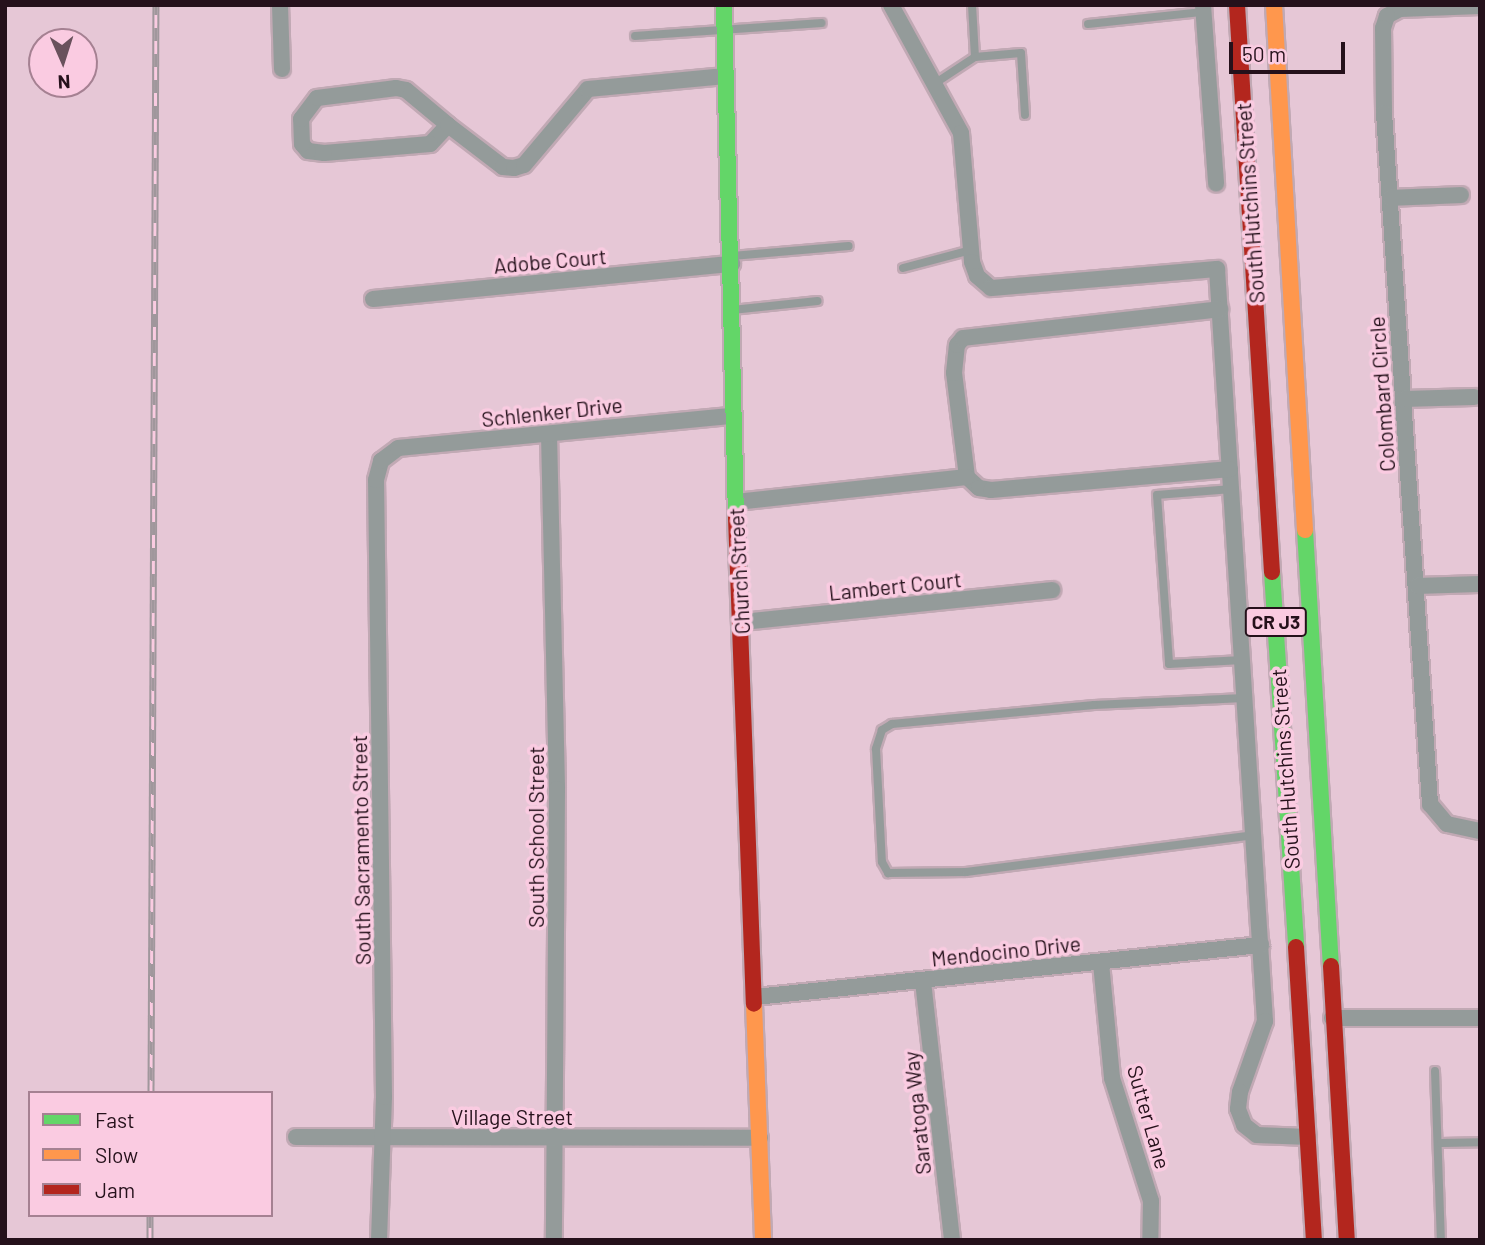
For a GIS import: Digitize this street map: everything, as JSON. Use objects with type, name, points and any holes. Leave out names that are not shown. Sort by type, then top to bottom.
[{"type":"main road","name":"Church Street","points":[[724,5],[732,260],[732,415],[743,622],[763,1240]]},
{"type":"main road","name":"South Hutchins Street","points":[[1237,5],[1314,1240]]},
{"type":"main road","name":"South Hutchins Street","points":[[1274,5],[1347,1240]]},
{"type":"street","points":[[280,5],[282,69]]},
{"type":"street","points":[[891,5],[961,133],[971,250],[976,276],[991,288],[1004,290],[1217,269],[1265,1021],[1240,1091],[1238,1109],[1244,1125],[1257,1135],[1308,1137]]},
{"type":"street","name":"Colombard Circle","points":[[1480,6],[1400,9],[1387,16],[1383,65],[1430,804],[1447,824],[1480,831]]},
{"type":"street","points":[[1203,9],[1216,184]]},
{"type":"street","points":[[448,125],[425,146],[324,153],[308,151],[302,144],[301,119],[307,106],[329,93],[406,90],[503,167],[514,168],[524,165],[588,89],[725,76]]},
{"type":"street","points":[[1390,198],[1461,195]]},
{"type":"street","name":"Adobe Court","points":[[373,299],[732,260]]},
{"type":"street","points":[[1220,309],[963,338],[957,345],[954,373],[967,477],[979,488],[991,490],[1230,469]]},
{"type":"street","points":[[1403,399],[1474,397]]},
{"type":"street","name":"Schlenker Drive","points":[[381,461],[397,448],[732,415]]},
{"type":"street","name":"South School Street","points":[[549,434],[557,789],[554,1240]]},
{"type":"street","name":"South Sacramento Street","points":[[379,1240],[380,1137],[384,1097],[376,480],[381,461]]},
{"type":"street","points":[[736,502],[967,477]]},
{"type":"street","points":[[1417,586],[1480,584]]},
{"type":"street","name":"Lambert Court","points":[[743,622],[1052,590]]},
{"type":"street","name":"Mendocino Drive","points":[[755,997],[1261,946]]},
{"type":"street","name":"Sutter Lane","points":[[1101,962],[1112,1079],[1151,1201],[1150,1240]]},
{"type":"street","name":"Saratoga Way","points":[[923,981],[952,1240]]},
{"type":"street","points":[[1332,1018],[1480,1018]]},
{"type":"street","name":"Village Street","points":[[296,1137],[760,1138]]},
{"type":"lane","points":[[972,5],[975,58]]},
{"type":"lane","points":[[1088,24],[1203,9]]},
{"type":"lane","points":[[635,36],[821,23]]},
{"type":"lane","points":[[933,85],[975,58],[1021,52],[1026,115]]},
{"type":"lane","points":[[732,260],[849,246]]},
{"type":"lane","points":[[903,268],[971,250]]},
{"type":"lane","points":[[732,310],[818,301]]},
{"type":"lane","points":[[1231,489],[1157,495],[1169,664],[1242,660]]},
{"type":"lane","points":[[1244,698],[1094,705],[892,724],[882,730],[876,749],[882,862],[888,873],[965,872],[1253,835]]},
{"type":"lane","points":[[1435,1071],[1441,1143],[1441,1240]]},
{"type":"lane","points":[[1441,1143],[1480,1142]]},
{"type":"railway","points":[[151,1091],[156,5]]},
{"type":"railway","points":[[150,1217],[150,1240]]},
{"type":"traffic: fast","points":[[724,5],[736,517]]},
{"type":"traffic: fast","points":[[1305,530],[1331,966]]},
{"type":"traffic: fast","points":[[1272,572],[1296,947]]},
{"type":"traffic: slow","points":[[1274,5],[1305,530]]},
{"type":"traffic: slow","points":[[754,1004],[763,1240]]},
{"type":"traffic: jam","points":[[1237,5],[1272,572]]},
{"type":"traffic: jam","points":[[736,517],[754,1004]]},
{"type":"traffic: jam","points":[[1296,947],[1314,1240]]},
{"type":"traffic: jam","points":[[1331,966],[1347,1240]]}]
